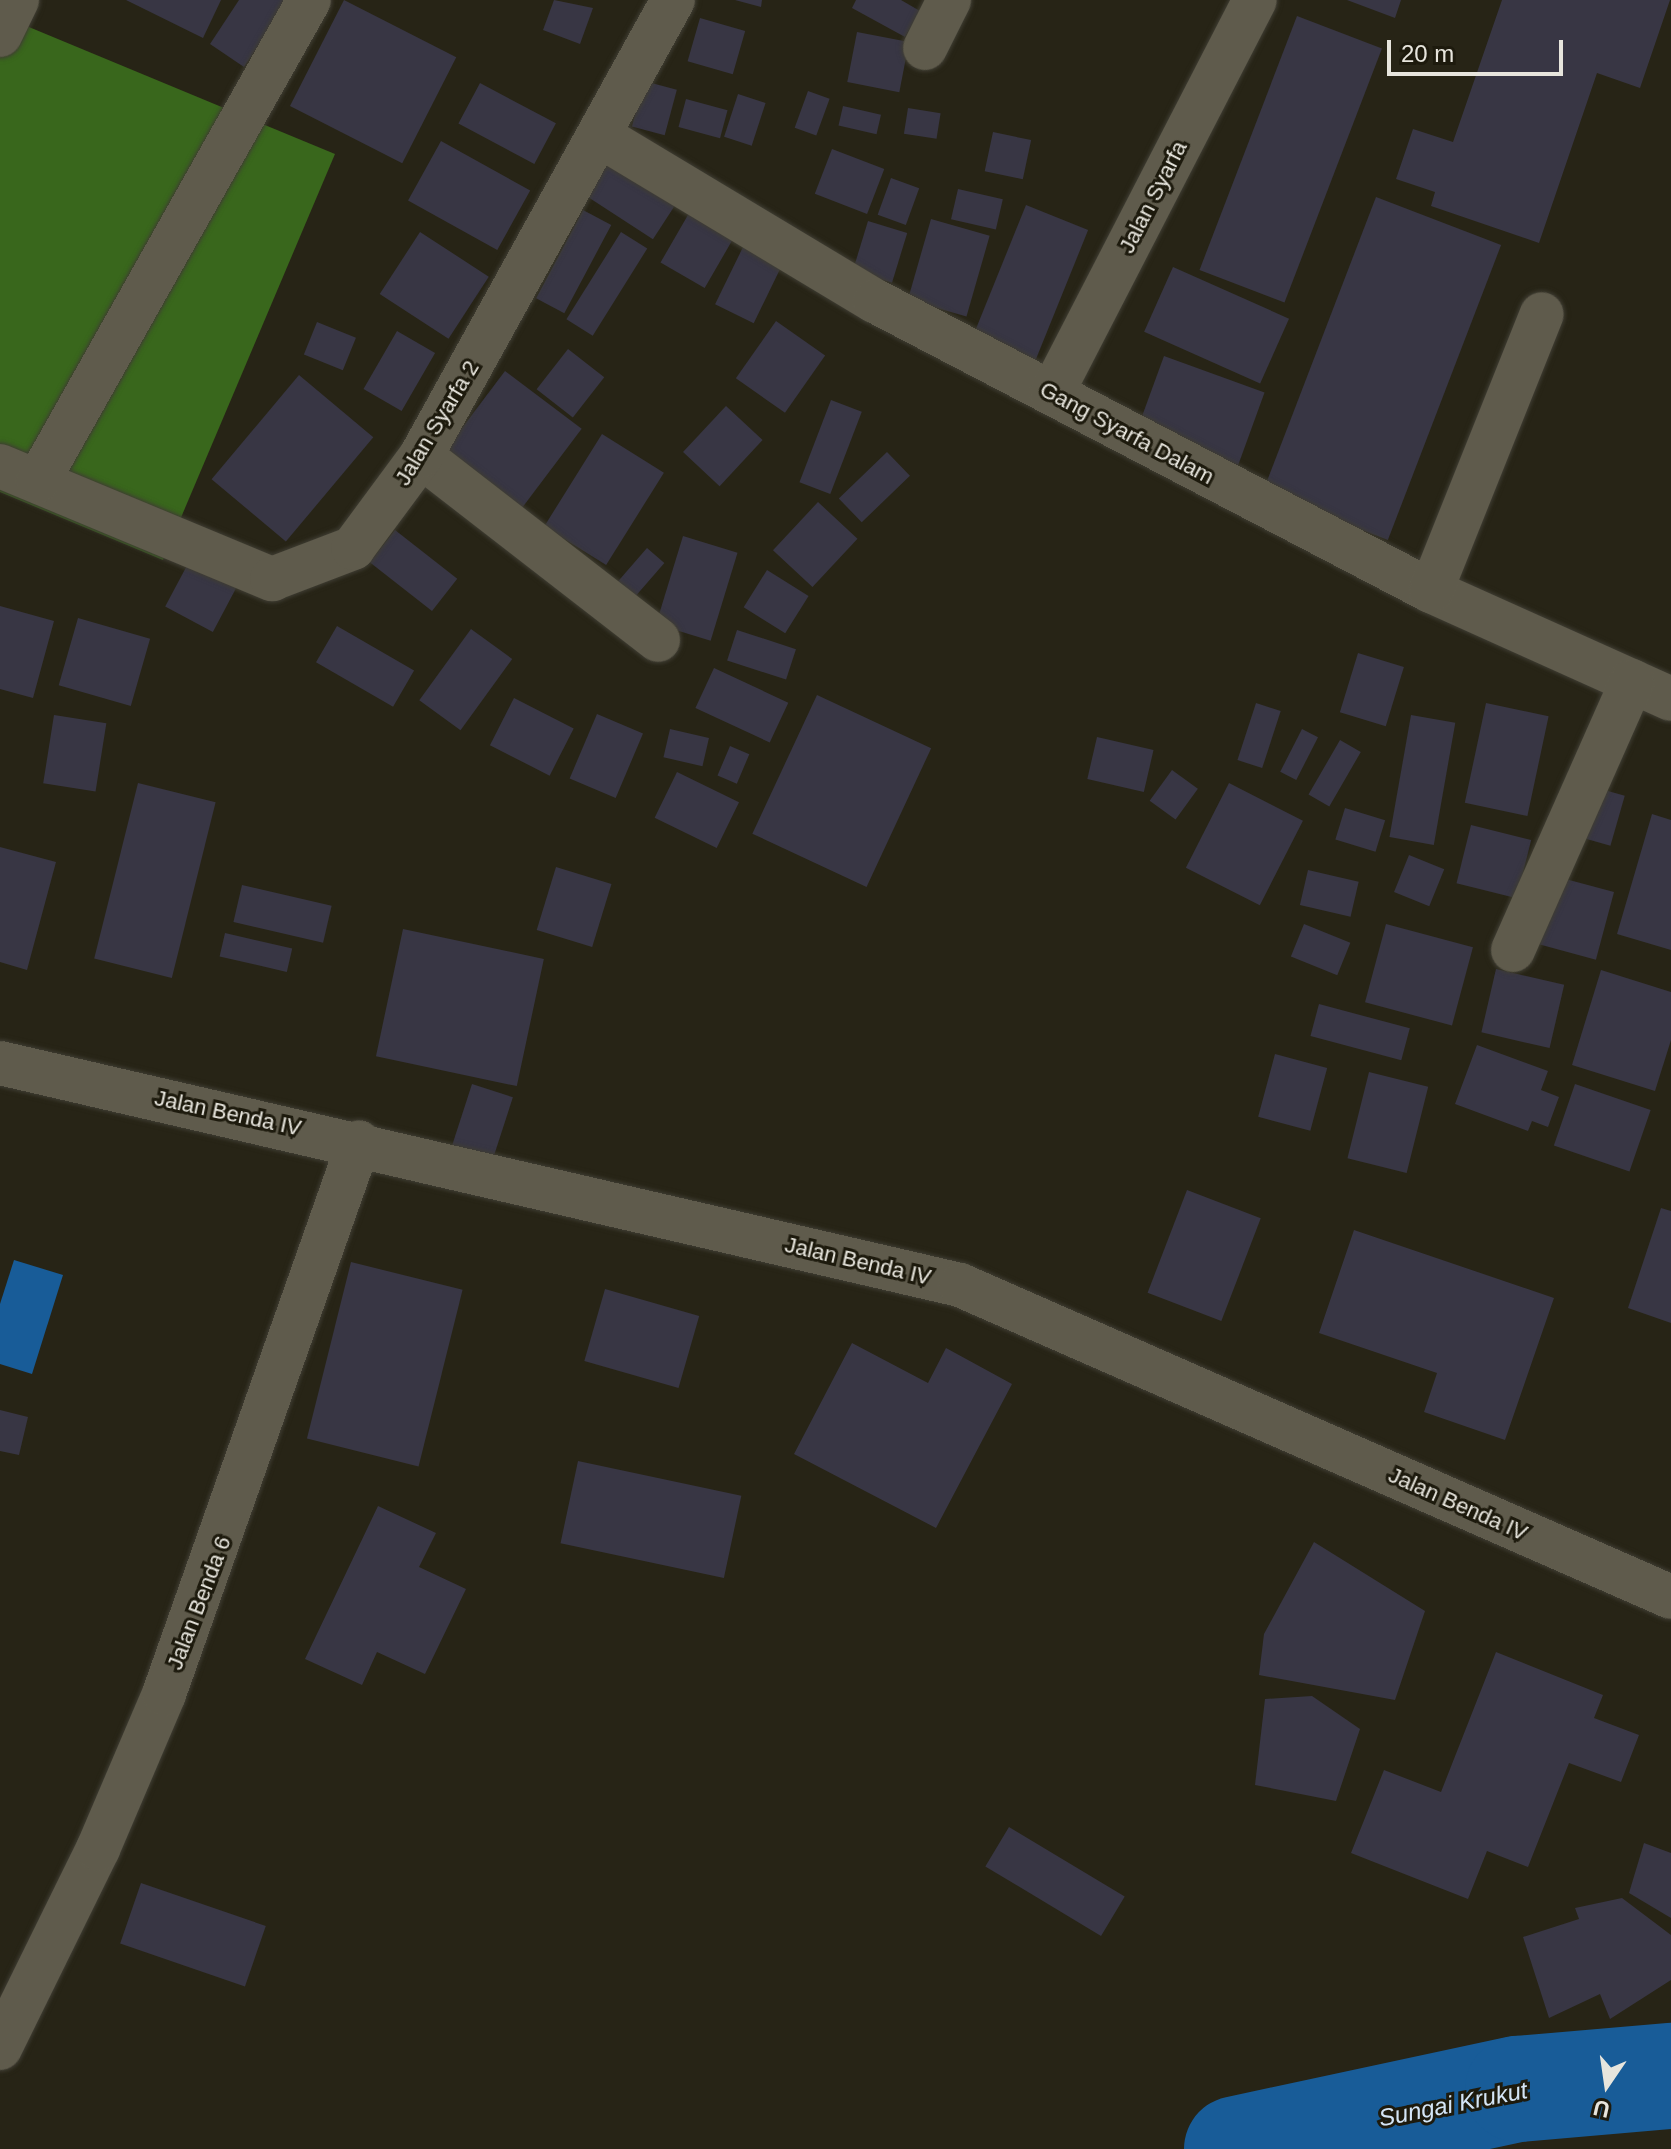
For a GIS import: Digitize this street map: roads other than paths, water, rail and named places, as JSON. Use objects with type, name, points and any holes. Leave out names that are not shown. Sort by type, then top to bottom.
[{"type":"street","points":[[0,35],[17,0]]},
{"type":"street","points":[[19,473],[309,0]]},
{"type":"street","name":"Jalan Syarfa 2","points":[[19,473],[272,579],[353,548],[421,456],[673,0]]},
{"type":"street","points":[[925,48],[949,0]]},
{"type":"street","name":"Jalan Syarfa","points":[[1052,393],[1255,0]]},
{"type":"street","name":"Gang Syarfa Dalam","points":[[600,136],[810,264],[1052,393],[1431,591],[1652,690]]},
{"type":"street","points":[[1431,591],[1542,314]]},
{"type":"street","points":[[421,456],[658,640]]},
{"type":"street","points":[[1513,950],[1652,690]]},
{"type":"street","name":"Jalan Benda IV","points":[[0,1063],[359,1142],[960,1285],[1671,1597]]},
{"type":"street","name":"Jalan Benda 6","points":[[0,2048],[164,1694],[359,1142]]},
{"type":"water","points":[[14,1260],[63,1275],[32,1374],[0,1364],[0,1304]]},
{"type":"waterway","name":"Sungai Krukut","points":[[1237,2149],[1518,2089],[1671,2076]]}]
